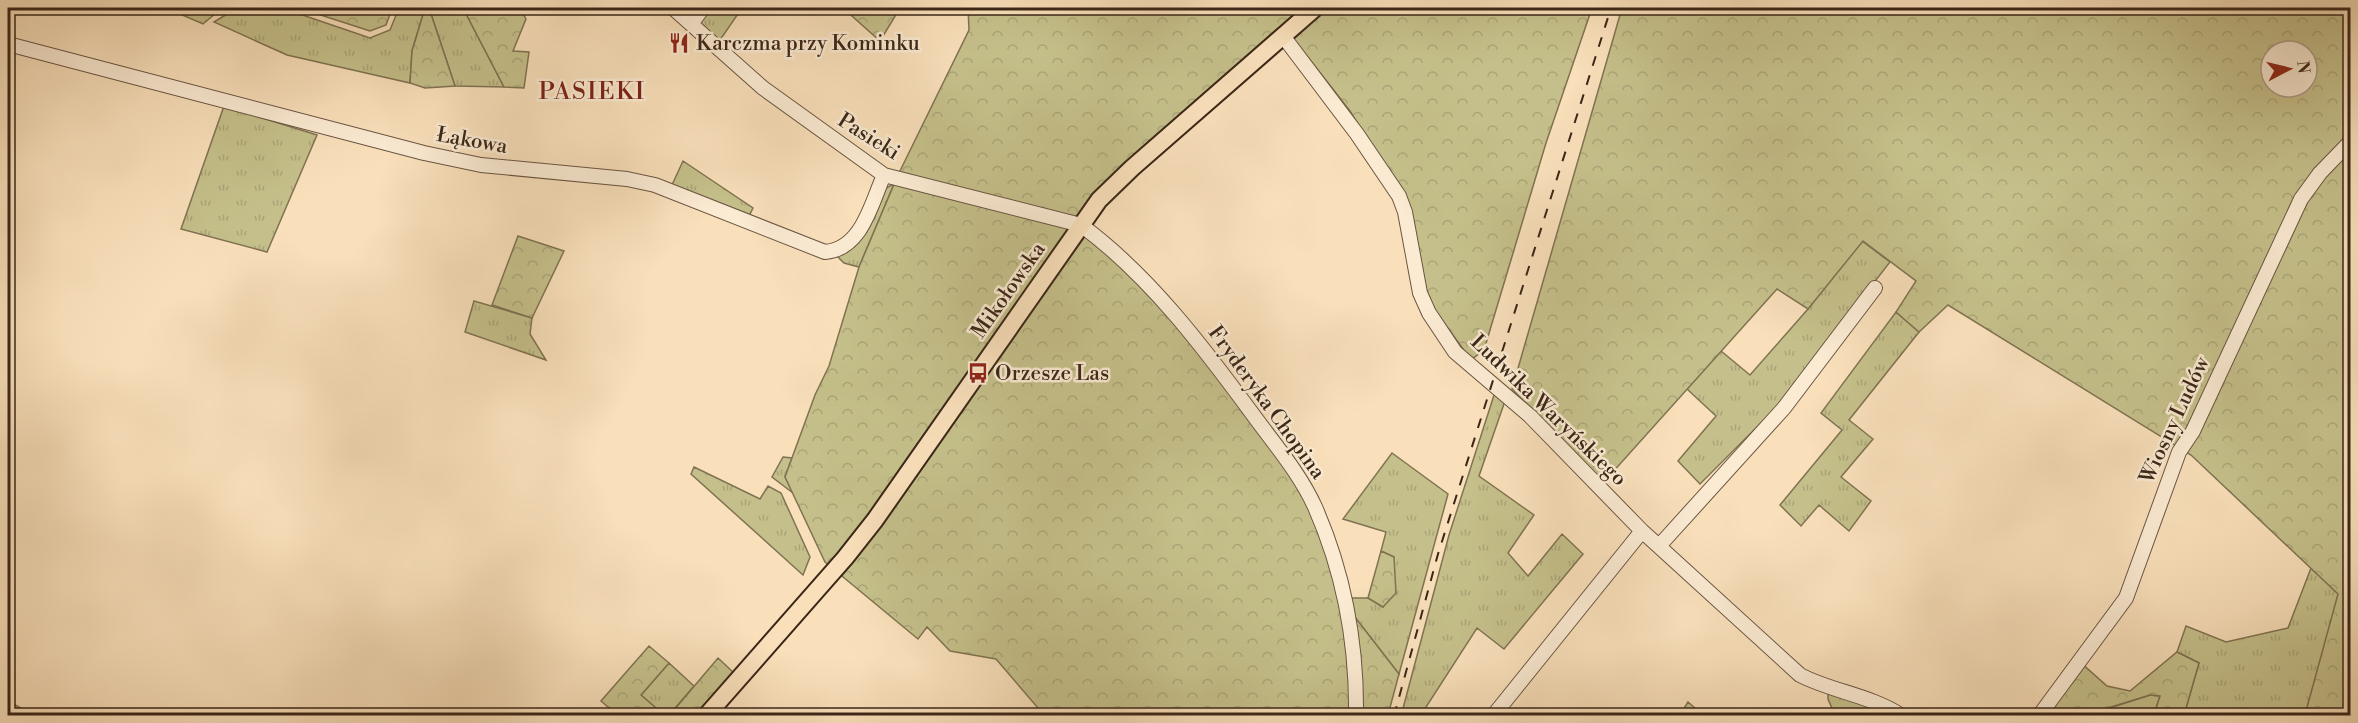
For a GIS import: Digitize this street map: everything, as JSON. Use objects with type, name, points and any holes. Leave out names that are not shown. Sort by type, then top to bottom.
[{"type":"main road","name":"Mikołowska","points":[[706,716],[845,558],[875,520],[1099,200],[1132,168],[1315,8]]},
{"type":"street","name":"Pasieki","points":[[673,8],[763,88],[884,175],[1081,225]]},
{"type":"street","points":[[691,24],[703,8]]},
{"type":"street","name":"Ludwika Waryńskiego","points":[[1283,36],[1357,134],[1399,196],[1406,212],[1420,293],[1442,334],[1455,352],[1530,416],[1642,531],[1800,675],[1822,686],[1885,704],[1902,716]]},
{"type":"street","name":"Łąkowa","points":[[8,44],[424,153],[481,165],[627,179],[655,185],[825,252],[846,246],[856,237],[884,175]]},
{"type":"street","name":"Wiosny Ludów","points":[[2038,716],[2126,598],[2179,452],[2193,431],[2280,238],[2301,199],[2320,173],[2350,142]]},
{"type":"street","name":"Fryderyka Chopina","points":[[1081,225],[1100,240],[1159,297],[1195,338],[1282,453],[1308,493],[1333,557],[1352,629],[1356,716]]},
{"type":"street","points":[[1659,546],[1784,408],[1875,288]]},
{"type":"street","points":[[1493,716],[1642,531]]},
{"type":"green space","points":[[166,8],[222,8],[203,24]]},
{"type":"green space","points":[[237,8],[282,8],[370,38],[390,30],[399,8],[425,8],[412,51],[410,83],[287,55],[214,22]]},
{"type":"green space","points":[[299,8],[392,9],[386,25],[370,31]]},
{"type":"green space","points":[[425,8],[429,8],[455,86],[425,88],[410,83],[412,51]]},
{"type":"green space","points":[[429,8],[463,8],[504,87],[455,86]]},
{"type":"green space","points":[[463,8],[520,8],[526,19],[513,51],[529,52],[524,88],[504,87]]},
{"type":"green space","points":[[708,8],[742,8],[718,43],[696,25]]},
{"type":"green space","points":[[843,8],[900,8],[880,41]]},
{"type":"green space","points":[[968,8],[1592,8],[1546,143],[1484,350],[1471,360],[1426,298],[1407,204],[1350,111],[1286,29],[1118,171],[1069,225],[1102,247],[1156,303],[1224,381],[1314,511],[1340,598],[1399,674],[1388,715],[1044,715],[996,659],[950,651],[927,627],[918,639],[825,562],[785,477],[815,395],[829,366],[859,267],[898,175],[969,30]]},
{"type":"green space","points":[[1622,8],[2350,8],[2350,715],[2305,715],[2338,594],[2191,455],[1948,305],[1919,332],[1896,312],[1916,281],[1863,241],[1808,309],[1777,289],[1603,483],[1512,389]]},
{"type":"green space","points":[[224,106],[317,135],[267,252],[181,229]]},
{"type":"green space","points":[[683,161],[753,208],[749,216],[671,187]]},
{"type":"green space","points":[[894,184],[859,267],[844,263],[838,257],[840,252],[882,190]]},
{"type":"green space","points":[[518,236],[564,251],[532,318],[492,305]]},
{"type":"green space","points":[[1862,241],[1890,262],[1780,404],[1700,484],[1678,461],[1716,416],[1687,389],[1721,351],[1750,375],[1808,309]]},
{"type":"green space","points":[[474,301],[532,318],[530,334],[546,360],[465,332]]},
{"type":"green space","points":[[1896,312],[1919,332],[1849,420],[1873,439],[1841,477],[1871,501],[1849,531],[1819,505],[1801,526],[1780,505],[1842,430],[1821,413]]},
{"type":"green space","points":[[1495,392],[1505,401],[1479,476],[1534,515],[1508,553],[1528,576],[1562,534],[1583,554],[1504,649],[1477,628],[1423,715],[1401,716],[1449,535]]},
{"type":"green space","points":[[1392,453],[1448,494],[1399,674],[1340,598],[1368,598],[1383,607],[1394,557],[1381,551],[1386,532],[1343,519]]},
{"type":"green space","points":[[783,457],[792,458],[785,477],[793,493],[772,477]]},
{"type":"green space","points":[[694,467],[760,499],[768,486],[781,493],[810,557],[803,575],[691,474]]},
{"type":"green space","points":[[1381,551],[1394,557],[1396,593],[1383,607],[1368,598]]},
{"type":"green space","points":[[2311,568],[2339,594],[2305,715],[2184,715],[2199,663],[2177,652],[2186,626],[2226,642],[2288,628]]},
{"type":"green space","points":[[649,646],[669,663],[641,695],[664,715],[617,715],[601,701]]},
{"type":"green space","points":[[2177,652],[2199,663],[2184,715],[2154,715],[2160,696],[2150,695],[2085,715],[2045,716],[2081,663],[2107,686],[2130,691]]},
{"type":"green space","points":[[718,658],[734,673],[697,715],[669,716]]},
{"type":"green space","points":[[669,663],[694,686],[669,715],[664,715],[641,695]]},
{"type":"green space","points":[[1828,692],[1896,715],[1835,715],[1828,699]]},
{"type":"green space","points":[[2150,695],[2160,696],[2154,715],[2085,716]]},
{"type":"green space","points":[[10,702],[33,715],[8,715]]},
{"type":"green space","points":[[1688,702],[1703,715],[1680,715]]},
{"type":"waterway","points":[[1838,714],[1850,716]]},
{"type":"waterway","points":[[2145,716],[2154,716]]},
{"type":"railway","points":[[1394,716],[1438,554],[1611,8]]},
{"type":"place","name":"Karczma przy Kominku","points":[[679,43]]},
{"type":"place","name":"Orzesze Las","points":[[978,373]]},
{"type":"district","name":"PASIEKI","points":[[592,91]]}]
